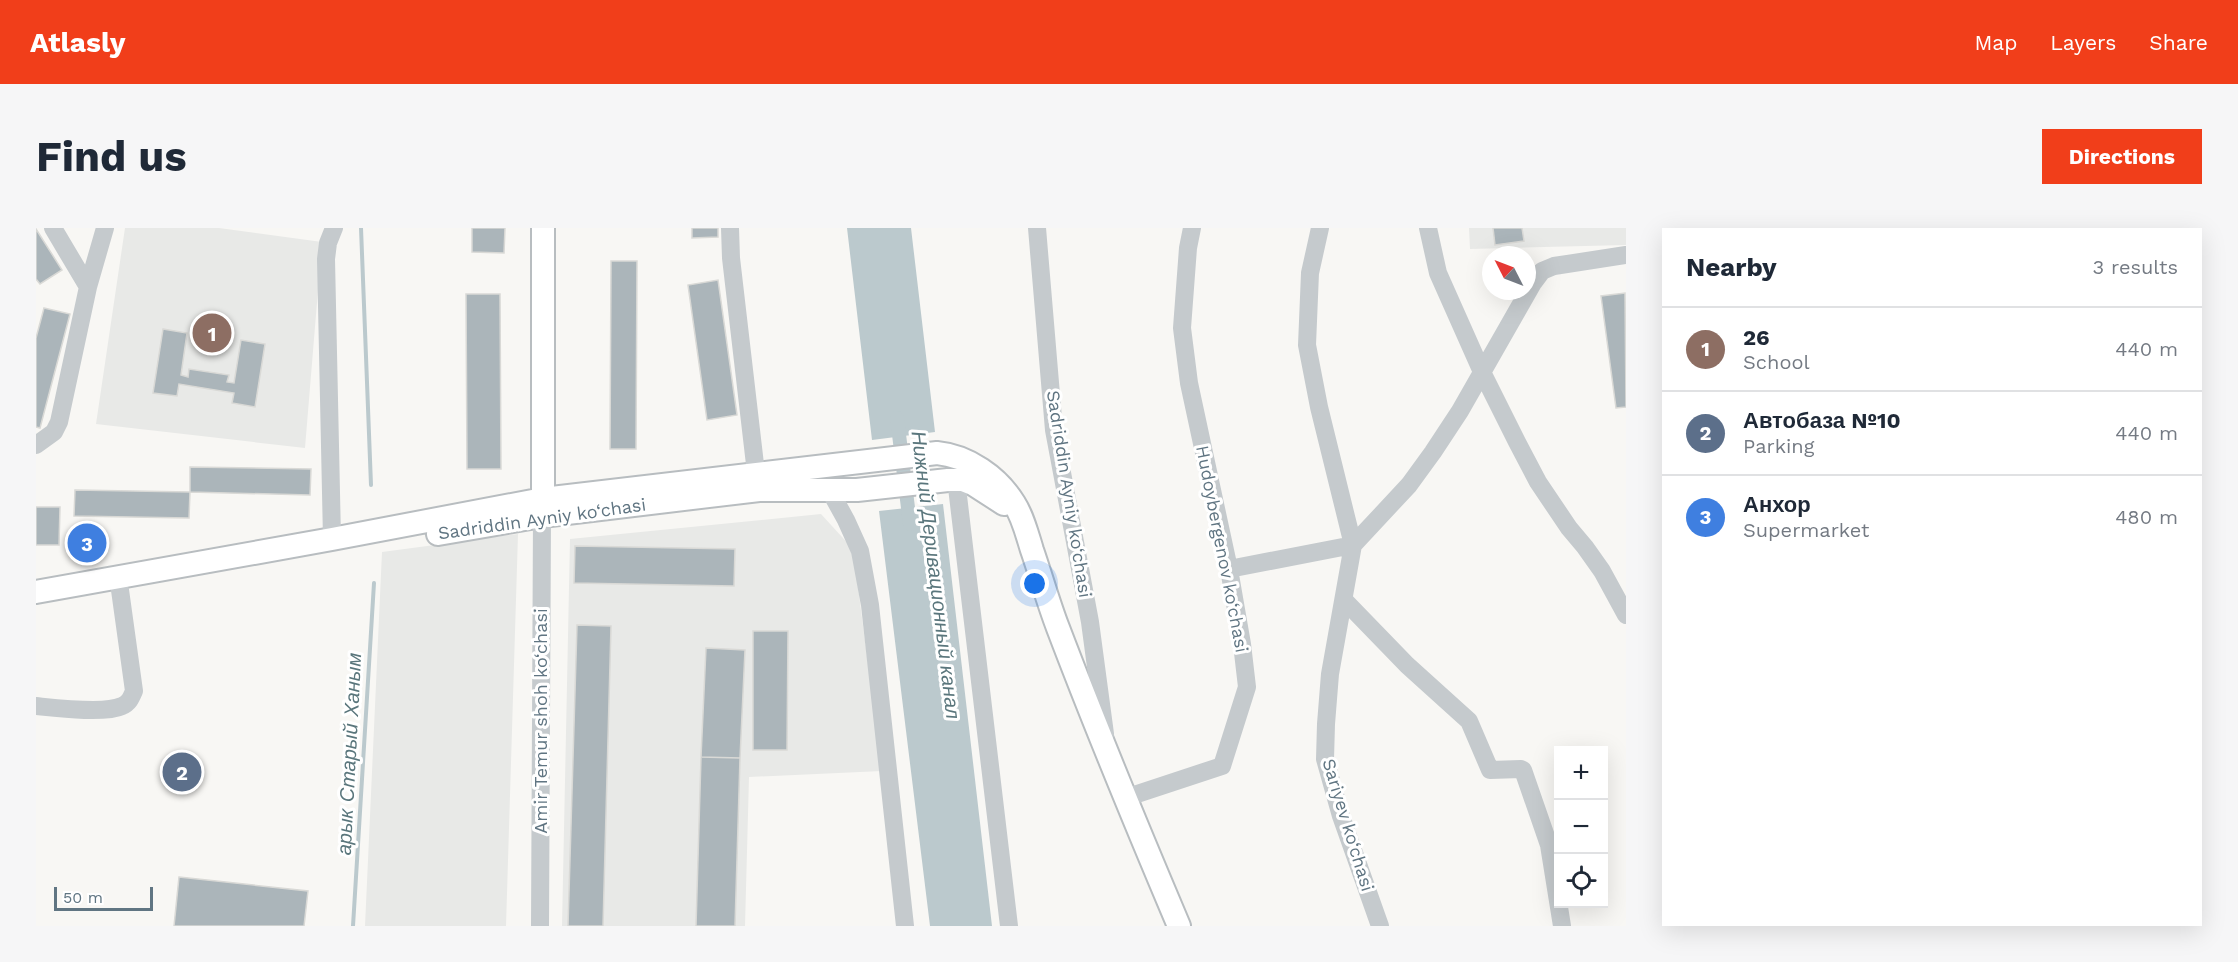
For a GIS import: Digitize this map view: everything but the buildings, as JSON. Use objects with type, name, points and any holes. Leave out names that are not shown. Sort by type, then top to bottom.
[{"type":"main road","name":"Amir Temur shoh ko‘chasi","points":[[543,228],[543,507]]},
{"type":"main road","name":"Sadriddin Ayniy ko‘chasi","points":[[36,592],[332,539],[756,473],[937,453],[951,455],[970,463],[998,484],[1015,504],[1029,538],[1056,623],[1109,760],[1179,926]]},
{"type":"main road","name":"Sadriddin Ayniy ko‘chasi","points":[[36,605],[543,507],[759,490],[857,490],[948,480],[978,487],[1007,506],[1023,525],[1029,538]]},
{"type":"street","points":[[53,228],[88,287]]},
{"type":"street","points":[[36,445],[54,432],[59,422],[88,287],[105,228]]},
{"type":"street","points":[[332,539],[326,259],[328,243],[334,228]]},
{"type":"street","points":[[730,228],[730,258],[756,473]]},
{"type":"street","name":"Sadriddin Ayniy ko‘chasi","points":[[1037,228],[1054,430],[1090,622],[1109,760]]},
{"type":"street","name":"Hudoybergenov ko‘chasi","points":[[1125,798],[1222,766],[1247,687],[1229,569],[1189,383],[1182,328],[1188,248],[1192,228]]},
{"type":"street","name":"Sariyev ko‘chasi","points":[[1320,228],[1310,273],[1307,345],[1318,407],[1353,545],[1330,674],[1325,759],[1341,816],[1380,926]]},
{"type":"street","points":[[1428,228],[1438,273],[1482,372],[1538,482],[1602,571],[1626,615]]},
{"type":"street","points":[[1229,569],[1353,545],[1409,485],[1460,411],[1542,271],[1554,266],[1626,255]]},
{"type":"street","points":[[948,480],[1009,926]]},
{"type":"street","points":[[830,491],[860,551],[870,605],[905,926]]},
{"type":"street","name":"Amir Temur shoh ko‘chasi","points":[[540,926],[543,507]]},
{"type":"street","points":[[36,706],[86,710],[122,707],[130,700],[134,691],[120,590]]},
{"type":"street","points":[[1344,600],[1407,665],[1469,721],[1490,770],[1523,770],[1549,845],[1562,926]]},
{"type":"shaded area","points":[[125,228],[219,228],[322,242],[305,448],[96,424]]},
{"type":"shaded area","points":[[1469,228],[1626,228],[1626,245],[1482,246],[1482,249],[1470,249]]},
{"type":"shaded area","points":[[821,514],[853,549],[882,771],[749,777],[745,926],[562,926],[570,539]]},
{"type":"shaded area","points":[[518,534],[506,926],[365,926],[382,552]]},
{"type":"water","points":[[847,228],[911,228],[935,432],[872,440]]},
{"type":"water","points":[[943,504],[992,926],[930,926],[879,511]]},
{"type":"waterway","name":"арык Старый Ханым","points":[[361,228],[371,485]]},
{"type":"waterway","name":"Нижний Деривационный канал","points":[[897,418],[910,524]]},
{"type":"waterway","name":"арык Старый Ханым","points":[[353,926],[374,583]]},
{"type":"place","name":"26","points":[[212,333]]},
{"type":"place","name":"Анхор","points":[[87,543]]},
{"type":"place","name":"Автобаза №10","points":[[182,772]]}]
